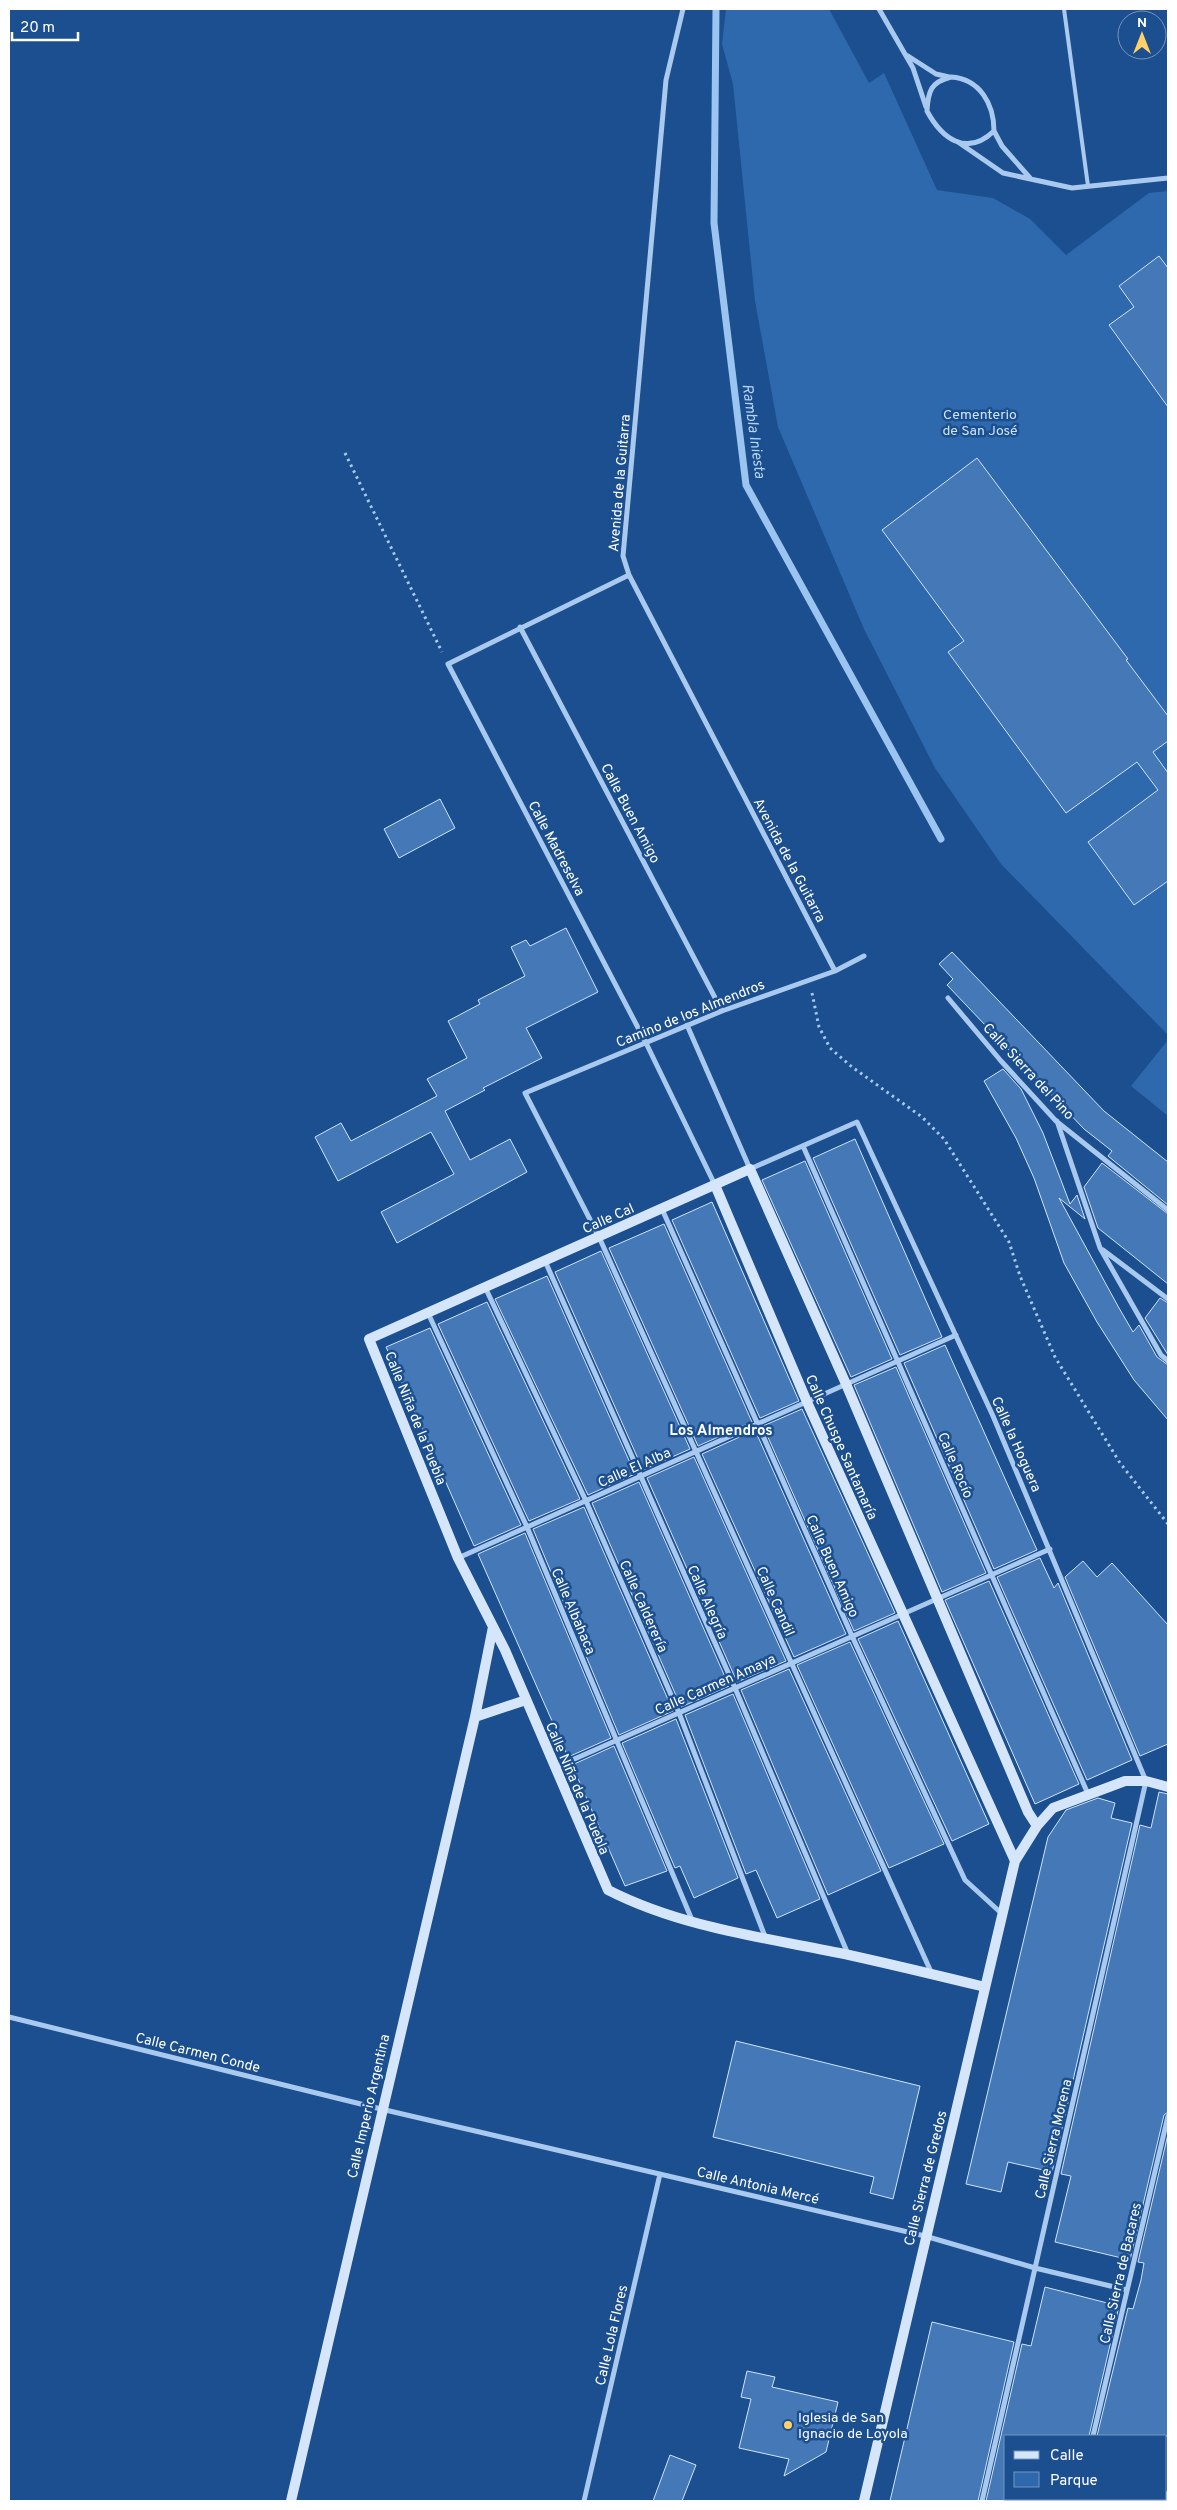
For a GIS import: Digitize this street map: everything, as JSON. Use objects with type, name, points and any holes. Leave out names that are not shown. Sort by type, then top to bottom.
[{"type":"street","name":"Avenida de la Guitarra","points":[[683,9],[665,90],[623,556],[629,575],[835,971]]},
{"type":"street","points":[[879,9],[906,54],[927,111],[941,132],[1003,173],[1072,188],[1168,178]]},
{"type":"street","points":[[906,54],[936,74],[963,78],[977,88],[990,102],[994,131],[1002,146],[1031,179]]},
{"type":"street","points":[[927,111],[931,90],[938,80],[951,77]]},
{"type":"street","points":[[958,142],[971,144],[983,141],[994,131]]},
{"type":"street","points":[[448,664],[629,575]]},
{"type":"street","name":"Calle Buen Amigo","points":[[520,627],[722,1011]]},
{"type":"street","name":"Calle Madreselva","points":[[448,664],[646,1043]]},
{"type":"street","name":"Camino de los Almendros","points":[[525,1093],[686,1025],[835,971],[864,956]]},
{"type":"street","name":"Calle Sierra del Pino","points":[[948,998],[1001,1061],[1056,1120],[1168,1210]]},
{"type":"street","name":"Calle Chuspe Santamaría","points":[[686,1025],[846,1384],[1028,1812],[1037,1826]]},
{"type":"street","name":"Calle Chuspe Santamaría","points":[[646,1043],[715,1185],[807,1402],[1015,1861]]},
{"type":"street","name":"Calle Candil","points":[[525,1093],[599,1237],[932,1974]]},
{"type":"street","points":[[1056,1120],[1100,1248],[1161,1355],[1168,1361]]},
{"type":"street","name":"Calle Cal","points":[[370,1339],[857,1122]]},
{"type":"street","name":"Calle la Hoguera","points":[[857,1122],[956,1335],[1050,1549],[1146,1781]]},
{"type":"street","name":"Calle Rocío","points":[[803,1146],[899,1360],[1088,1794]]},
{"type":"street","name":"Calle Buen Amigo","points":[[662,1209],[852,1636],[965,1880],[1000,1912],[1005,1908]]},
{"type":"street","points":[[1100,1248],[1168,1299]]},
{"type":"street","name":"Calle Alegría","points":[[544,1261],[735,1688],[848,1955]]},
{"type":"street","name":"Calle Calderería","points":[[485,1287],[586,1501],[679,1713],[766,1940]]},
{"type":"street","name":"Calle Albahaca","points":[[428,1313],[527,1527],[692,1920]]},
{"type":"street","name":"Calle El Alba","points":[[458,1558],[956,1335]]},
{"type":"street","name":"Calle Niña de la Puebla","points":[[370,1339],[458,1558],[493,1627],[526,1700],[608,1890],[640,1907],[766,1940],[848,1955],[985,1987]]},
{"type":"street","name":"Calle Carmen Amaya","points":[[554,1768],[1050,1549]]},
{"type":"street","name":"Calle Imperio Argentina","points":[[291,2501],[381,2109],[475,1717],[493,1627]]},
{"type":"street","points":[[475,1717],[526,1700]]},
{"type":"street","points":[[1015,1861],[1037,1826],[1053,1808],[1125,1781],[1146,1781],[1168,1787]]},
{"type":"street","name":"Calle Sierra Morena","points":[[982,2501],[1146,1781]]},
{"type":"street","name":"Calle Sierra de Gredos","points":[[864,2501],[924,2236],[1015,1861]]},
{"type":"street","name":"Calle Carmen Conde","points":[[9,2017],[381,2109]]},
{"type":"street","name":"Calle Antonia Mercé","points":[[381,2109],[924,2236],[1035,2268],[1127,2290]]},
{"type":"street","name":"Calle Sierra de Bacares","points":[[1093,2435],[1168,2116]]},
{"type":"street","name":"Calle Lola Flores","points":[[584,2501],[660,2174]]},
{"type":"street","points":[[1167,2501],[1168,2496]]},
{"type":"lane","points":[[1064,9],[1088,186]]},
{"type":"path","points":[[345,453],[448,664]]},
{"type":"path","points":[[809,980],[819,1027],[830,1048],[852,1067],[922,1117],[944,1139],[1009,1242],[1020,1276],[1055,1357],[1120,1463],[1168,1524]]},
{"type":"green space","name":"Cementerio de San José","points":[[726,9],[829,9],[869,83],[884,73],[937,190],[993,198],[1030,219],[1066,255],[1149,193],[1168,191],[1168,1035],[1001,864],[935,768],[864,629],[778,427],[755,301],[733,84],[722,44]]},
{"type":"green space","points":[[1168,1040],[1168,1116],[1131,1086]]},
{"type":"building","points":[[1159,256],[1168,268],[1168,407],[1109,325],[1134,307],[1119,286]]},
{"type":"building","points":[[977,458],[1128,659],[1126,660],[1168,716],[1168,741],[1153,752],[1168,773],[1168,881],[1134,905],[1088,842],[1158,790],[1137,762],[1066,813],[948,652],[964,641],[882,530]]},
{"type":"building","points":[[440,799],[455,828],[399,858],[384,829]]},
{"type":"building","points":[[566,928],[598,992],[526,1028],[542,1058],[483,1088],[485,1090],[445,1111],[470,1160],[510,1139],[527,1172],[397,1243],[381,1212],[454,1174],[431,1132],[338,1181],[315,1137],[341,1123],[351,1141],[437,1096],[427,1079],[467,1058],[448,1021],[480,1004],[478,1000],[525,976],[511,947],[526,940],[530,946]]},
{"type":"building","points":[[952,952],[1104,1111],[1168,1162],[1168,1205],[1108,1156],[1112,1151],[1084,1129],[947,985],[953,979],[939,964]]},
{"type":"building","points":[[1003,1069],[1021,1089],[1043,1133],[1070,1204],[1077,1195],[1085,1219],[1059,1198],[1119,1308],[1133,1332],[1139,1325],[1157,1357],[1168,1365],[1168,1420],[1134,1380],[1097,1322],[1064,1263],[1034,1178],[1016,1138],[984,1081]]},
{"type":"building","points":[[855,1139],[942,1337],[900,1355],[813,1158]]},
{"type":"building","points":[[805,1161],[892,1359],[851,1377],[762,1180]]},
{"type":"building","points":[[1102,1163],[1168,1214],[1168,1284],[1098,1228],[1084,1187]]},
{"type":"building","points":[[712,1202],[799,1401],[760,1418],[672,1220]]},
{"type":"building","points":[[664,1224],[752,1422],[698,1446],[609,1248]]},
{"type":"building","points":[[601,1251],[690,1449],[643,1470],[555,1272]]},
{"type":"building","points":[[547,1276],[635,1474],[588,1495],[495,1299]]},
{"type":"building","points":[[1160,1298],[1168,1303],[1168,1355],[1145,1318]]},
{"type":"building","points":[[487,1302],[580,1499],[529,1521],[438,1324]]},
{"type":"building","points":[[430,1328],[521,1525],[474,1546],[386,1347]]},
{"type":"building","points":[[945,1345],[1037,1550],[994,1569],[904,1363]]},
{"type":"building","points":[[896,1367],[986,1573],[942,1592],[854,1385]]},
{"type":"building","points":[[802,1409],[895,1613],[854,1631],[763,1426]]},
{"type":"building","points":[[755,1430],[846,1634],[794,1657],[702,1454]]},
{"type":"building","points":[[694,1457],[786,1661],[737,1682],[647,1478]]},
{"type":"building","points":[[639,1482],[729,1686],[681,1707],[592,1503]]},
{"type":"building","points":[[584,1507],[673,1711],[619,1735],[533,1529]]},
{"type":"building","points":[[525,1533],[611,1738],[568,1757],[478,1554]]},
{"type":"building","points":[[1040,1558],[1054,1588],[1058,1583],[1132,1760],[1087,1780],[997,1577]]},
{"type":"building","points":[[1083,1561],[1097,1577],[1112,1563],[1168,1625],[1168,1744],[1140,1756],[1065,1577]]},
{"type":"building","points":[[989,1581],[1079,1784],[1035,1804],[945,1600]]},
{"type":"building","points":[[898,1621],[989,1824],[952,1841],[858,1639]]},
{"type":"building","points":[[850,1642],[944,1844],[889,1868],[797,1665]]},
{"type":"building","points":[[789,1669],[881,1871],[828,1895],[741,1690]]},
{"type":"building","points":[[733,1694],[820,1899],[777,1918],[756,1870],[746,1874],[685,1715]]},
{"type":"building","points":[[676,1719],[738,1878],[694,1898],[680,1866],[675,1868],[622,1743]]},
{"type":"building","points":[[614,1746],[667,1871],[625,1886],[572,1765]]},
{"type":"building","points":[[1159,1792],[1168,1794],[1168,2112],[1164,2115],[1130,2260],[1055,2242],[1071,2176],[1061,2174],[1140,1825],[1151,1828]]},
{"type":"building","points":[[1098,1798],[1115,1803],[1111,1818],[1132,1823],[1052,2172],[1008,2162],[1001,2192],[966,2184],[1048,1837],[1066,1810]]},
{"type":"building","points":[[736,2041],[920,2086],[893,2199],[870,2193],[874,2177],[713,2137]]},
{"type":"building","points":[[1168,2134],[1168,2436],[1097,2435],[1128,2308],[1133,2309],[1141,2280],[1144,2263],[1138,2262]]},
{"type":"building","points":[[1045,2287],[1119,2306],[1089,2435],[1004,2435],[1004,2500],[1006,2501],[986,2501],[1022,2344],[1031,2346]]},
{"type":"building","points":[[932,2322],[1014,2342],[978,2501],[890,2501]]},
{"type":"building","name":"Iglesia de San Ignacio de Loyola","points":[[747,2371],[775,2377],[772,2387],[838,2402],[826,2452],[784,2476],[789,2459],[739,2448],[751,2399],[741,2397]]},
{"type":"building","points":[[670,2455],[696,2465],[682,2501],[653,2501]]},
{"type":"waterway","name":"Rambla Iniesta","points":[[716,9],[714,223],[746,485],[941,839]]},
{"type":"place","name":"Iglesia de San Ignacio de Loyola","points":[[788,2425]]},
{"type":"district","name":"Los Almendros","points":[[721,1430]]}]
